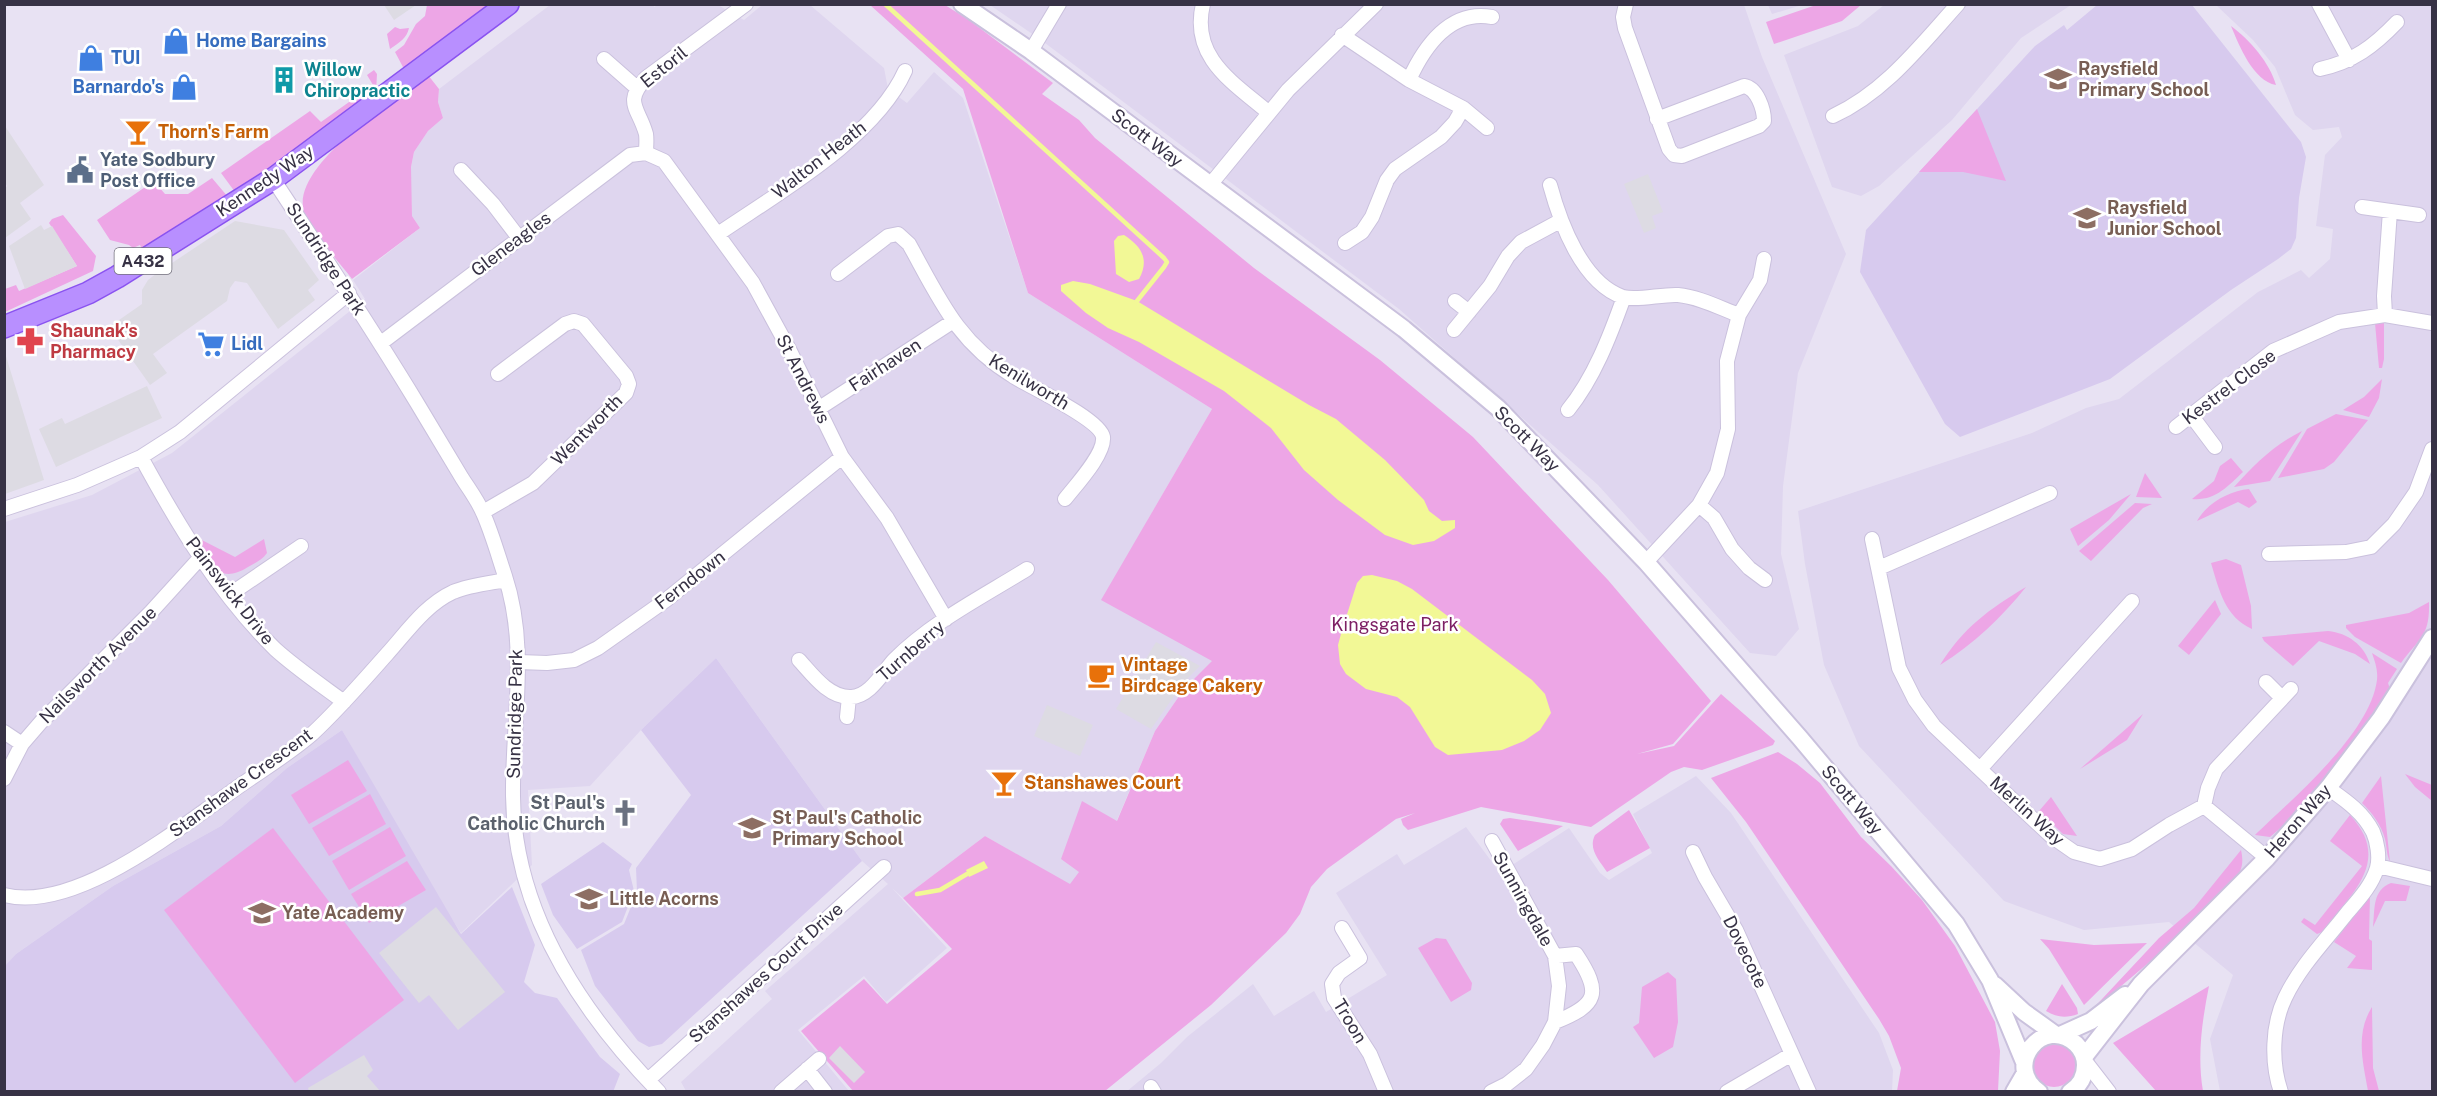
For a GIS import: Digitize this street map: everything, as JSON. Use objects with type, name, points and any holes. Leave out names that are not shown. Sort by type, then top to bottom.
[{"type":"main road","name":"Kennedy Way","points":[[4,327],[107,282],[273,178],[508,4]]},
{"type":"street","name":"Estoril","points":[[645,153],[646,136],[633,105],[633,97],[637,88],[646,78],[746,4]]},
{"type":"street","name":"Scott Way","points":[[963,4],[1031,51],[1404,329],[1498,408],[1646,562],[1808,747],[1956,924],[1990,980],[2025,1068],[2034,1088],[2039,1092]]},
{"type":"street","points":[[1031,51],[1059,4]]},
{"type":"street","points":[[1203,4],[1200,36],[1209,58],[1269,113]]},
{"type":"street","points":[[1210,185],[1288,90],[1376,4]]},
{"type":"street","points":[[1626,4],[1623,16],[1624,28],[1657,119],[1669,149],[1674,155],[1682,156],[1759,126],[1764,121],[1764,116],[1755,92],[1750,87],[1744,86],[1657,119]]},
{"type":"street","points":[[1833,116],[1856,105],[1894,75],[1958,4]]},
{"type":"street","points":[[2319,4],[2349,60]]},
{"type":"street","points":[[1409,80],[1420,57],[1435,37],[1477,9],[1492,17]]},
{"type":"street","points":[[2320,69],[2349,60],[2375,44],[2397,22]]},
{"type":"street","points":[[1342,35],[1409,80],[1463,108],[1487,128]]},
{"type":"street","points":[[604,59],[637,88]]},
{"type":"street","name":"Walton Heath","points":[[718,234],[818,165],[870,122],[899,84],[905,71]]},
{"type":"street","points":[[1345,243],[1362,232],[1372,217],[1387,180],[1395,169],[1441,137],[1455,122],[1463,108]]},
{"type":"street","name":"St Andrews","points":[[645,153],[664,161],[753,283],[789,349],[842,457],[887,518],[946,619]]},
{"type":"street","name":"Gleneagles","points":[[381,343],[630,155],[645,153]]},
{"type":"street","points":[[461,170],[493,204],[519,238]]},
{"type":"street","name":"Sundridge Park","points":[[273,178],[381,343],[483,512],[506,580],[514,615],[519,662],[513,796],[517,847],[526,887],[541,926],[562,968],[593,1017],[659,1092]]},
{"type":"street","points":[[1550,185],[1560,221],[1592,275],[1624,297],[1678,295],[1739,315]]},
{"type":"street","points":[[2362,207],[2419,215]]},
{"type":"street","points":[[2385,315],[2384,296],[2390,211]]},
{"type":"street","points":[[1454,330],[1490,286],[1508,256],[1521,242],[1560,221]]},
{"type":"street","name":"Kenilworth","points":[[838,274],[888,236],[898,234],[909,244],[952,322],[992,363],[1073,409],[1098,427],[1103,436],[1101,451],[1065,499]]},
{"type":"street","points":[[1646,562],[1699,506],[1717,473],[1728,429],[1727,361],[1739,315],[1760,280],[1764,259]]},
{"type":"street","points":[[4,510],[77,485],[141,457],[180,432],[348,293]]},
{"type":"street","points":[[1568,410],[1580,395],[1611,333],[1624,297]]},
{"type":"street","points":[[1455,301],[1469,312]]},
{"type":"street","name":"Kestrel Close","points":[[2176,427],[2273,351],[2339,322],[2385,315],[2433,323]]},
{"type":"street","name":"Wentworth","points":[[483,512],[533,483],[626,393],[629,384],[626,376],[583,324],[574,321],[565,324],[498,374]]},
{"type":"street","name":"Fairhaven","points":[[818,409],[952,322]]},
{"type":"street","points":[[2191,415],[2215,447]]},
{"type":"street","points":[[2269,554],[2346,552],[2371,547],[2394,525],[2416,492],[2433,449]]},
{"type":"street","name":"Painswick Drive","points":[[141,457],[200,558],[229,595],[276,650],[344,702]]},
{"type":"street","name":"Ferndown","points":[[519,662],[547,663],[574,660],[598,648],[666,600],[842,457]]},
{"type":"street","points":[[1879,568],[2049,493]]},
{"type":"street","points":[[1699,506],[1714,518],[1732,549],[1749,568],[1765,580]]},
{"type":"street","name":"Merlin Way","points":[[1872,539],[1899,668],[1909,690],[1934,726],[2051,836],[2074,852],[2100,859],[2132,849],[2176,820],[2204,806]]},
{"type":"street","points":[[229,595],[301,546]]},
{"type":"street","name":"Nailsworth Avenue","points":[[4,779],[22,744],[41,722],[175,588],[200,558]]},
{"type":"street","name":"Turnberry","points":[[849,697],[861,694],[895,660],[946,619],[1027,569]]},
{"type":"street","name":"Stanshawe Crescent","points":[[4,895],[14,897],[48,894],[81,886],[122,866],[311,735],[344,702],[423,613],[435,603],[454,592],[506,580]]},
{"type":"street","name":"Merlin Way","points":[[1980,769],[2132,601]]},
{"type":"street","name":"Heron Way","points":[[2014,1092],[2025,1068],[2027,1052],[2033,1044],[2041,1038],[2058,1035],[2091,1021],[2140,984],[2267,858],[2328,788],[2381,718],[2433,638]]},
{"type":"street","points":[[799,660],[824,687],[849,697],[847,717]]},
{"type":"street","points":[[2266,682],[2287,693],[2216,769],[2204,806],[2267,858]]},
{"type":"street","points":[[4,732],[22,744]]},
{"type":"street","points":[[2281,1092],[2275,1060],[2276,1030],[2284,999],[2300,971],[2369,886],[2378,866],[2378,849],[2374,833],[2364,818],[2328,788]]},
{"type":"street","name":"Sunningdale","points":[[1491,1092],[1507,1084],[1526,1069],[1543,1046],[1555,1022],[1559,986],[1556,956],[1492,841]]},
{"type":"street","name":"Dovecote","points":[[1693,852],[1736,930],[1809,1092]]},
{"type":"street","points":[[2378,866],[2433,879]]},
{"type":"street","name":"Stanshawes Court Drive","points":[[648,1080],[884,867]]},
{"type":"street","name":"Troon","points":[[1342,928],[1360,958],[1339,973],[1332,984],[1334,998],[1371,1054],[1386,1092]]},
{"type":"street","name":"Sunningdale","points":[[1555,1022],[1577,1013],[1588,1004],[1592,994],[1590,975],[1576,954],[1556,956]]},
{"type":"street","name":"Scott Way","points":[[1990,980],[2024,1011],[2058,1035],[2070,1039],[2080,1049],[2085,1059]]},
{"type":"street","name":"Heron Way","points":[[2070,1092],[2081,1081],[2085,1059],[2140,984]]},
{"type":"street","points":[[1728,1092],[1792,1054]]},
{"type":"street","points":[[781,1092],[819,1059]]},
{"type":"street","points":[[2085,1059],[2109,1092]]},
{"type":"street","points":[[807,1069],[825,1092]]},
{"type":"shaded area","points":[[650,4],[655,7],[657,4],[718,5],[744,20],[762,5],[810,5],[884,68],[888,89],[907,103],[934,72],[963,98],[1028,293],[1212,409],[1147,521],[1213,661],[1184,689],[1155,731],[1111,834],[1070,885],[985,836],[903,898],[892,888],[947,948],[886,1002],[864,976],[798,1030],[849,1091],[686,1091],[681,1082],[772,999],[765,991],[888,884],[862,861],[716,658],[641,730],[590,786],[528,790],[532,865],[461,933],[433,890],[342,730],[287,768],[221,826],[113,886],[16,954],[5,967],[5,522],[92,495],[172,453],[365,299],[353,280],[420,228],[412,216],[410,172],[414,152],[428,131],[443,118],[438,102],[439,89],[550,5]]},
{"type":"shaded area","points":[[1768,4],[1802,5],[1772,14]]},
{"type":"shaded area","points":[[384,5],[416,5],[394,20]]},
{"type":"shaded area","points":[[990,5],[1744,5],[1762,57],[1846,254],[1798,373],[1783,486],[1781,554],[1799,629],[1776,656],[1750,653],[1598,485],[1399,309],[1041,40]]},
{"type":"shaded area","points":[[1884,5],[2071,5],[2021,38],[1952,120],[1879,186],[1861,196],[1832,187],[1784,55],[1858,26]]},
{"type":"shaded area","name":"Raysfield Junior School","points":[[2097,5],[2192,5],[2301,142],[2306,157],[2299,198],[2296,238],[2291,249],[2278,259],[2231,290],[2110,379],[1960,437],[1945,424],[1860,272],[1866,230],[2035,46],[2064,25],[2067,30]]},
{"type":"shaded area","points":[[2216,5],[2432,5],[2432,1091],[2220,1091],[2210,1039],[2233,975],[2169,922],[2084,930],[2004,901],[1859,746],[1824,665],[1805,564],[1798,511],[2032,433],[2086,408],[2119,399],[2258,292],[2301,270],[2309,278],[2330,259],[2333,229],[2316,226],[2325,155],[2342,137],[2339,127],[2313,130],[2295,115],[2275,67],[2253,40]]},
{"type":"shaded area","points":[[5,126],[44,185],[20,203],[31,219],[5,238],[5,188],[7,186],[4,181]]},
{"type":"shaded area","points":[[1648,174],[1663,212],[1652,216],[1656,228],[1644,233],[1624,184]]},
{"type":"shaded area","points":[[235,221],[284,230],[319,280],[308,290],[315,300],[278,329],[247,283],[235,281],[230,288],[227,301],[153,354],[167,373],[150,385],[109,327],[142,304],[142,290],[148,280]]},
{"type":"shaded area","points":[[41,225],[44,230],[52,226],[77,266],[25,289],[9,246]]},
{"type":"shaded area","points":[[1124,235],[1139,248],[1144,259],[1139,279],[1129,282],[1116,274],[1114,241],[1118,236]]},
{"type":"shaded area","points":[[1073,281],[1090,284],[1137,301],[1336,419],[1385,460],[1424,500],[1429,511],[1442,521],[1455,520],[1455,528],[1434,541],[1413,545],[1385,535],[1338,500],[1304,470],[1271,428],[1224,391],[1139,342],[1108,328],[1086,313],[1061,291],[1061,285]]},
{"type":"shaded area","points":[[4,353],[44,480],[5,494]]},
{"type":"shaded area","points":[[147,386],[162,418],[56,467],[39,429],[62,418],[65,424]]},
{"type":"shaded area","points":[[1372,575],[1397,581],[1412,589],[1532,680],[1545,694],[1551,713],[1540,730],[1524,741],[1502,750],[1448,755],[1435,747],[1410,707],[1397,697],[1366,689],[1346,674],[1340,664],[1338,645],[1357,583],[1363,576]]},
{"type":"shaded area","points":[[1156,642],[1200,666],[1184,682],[1151,729],[1116,709]]},
{"type":"shaded area","name":"St Paul's Catholic Primary School","points":[[716,658],[862,861],[662,1044],[649,1047],[638,1041],[595,986],[581,950],[624,924],[637,892],[636,868],[691,795],[641,730]]},
{"type":"shaded area","points":[[1047,705],[1093,725],[1080,756],[1034,736]]},
{"type":"shaded area","name":"Yate Academy","points":[[342,730],[461,934],[512,887],[535,945],[524,982],[535,993],[557,998],[600,1057],[620,1074],[613,1092],[5,1091],[4,967],[16,954],[113,886],[221,826],[287,768]]},
{"type":"shaded area","points":[[1696,776],[1731,813],[1879,1033],[1893,1070],[1892,1092],[1126,1092],[1161,1063],[1187,1037],[1253,984],[1274,1016],[1314,991],[1326,1012],[1387,975],[1336,893],[1397,854],[1404,865],[1466,827],[1500,873],[1569,828],[1600,873],[1609,880],[1652,853],[1633,814]]},
{"type":"shaded area","name":"Little Acorns","points":[[603,842],[632,864],[629,870],[634,891],[622,922],[577,949],[553,915],[541,884]]},
{"type":"shaded area","points":[[984,861],[988,868],[969,877],[966,870]]},
{"type":"shaded area","points":[[436,907],[505,992],[458,1030],[429,995],[419,1003],[379,953]]},
{"type":"shaded area","points":[[840,1046],[865,1072],[854,1083],[829,1058]]},
{"type":"shaded area","points":[[364,1055],[373,1070],[367,1076],[380,1091],[309,1091],[308,1088]]},
{"type":"green space","points":[[427,5],[494,5],[404,69],[395,52],[404,45],[416,24],[425,16]]},
{"type":"green space","name":"Kingsgate Park","points":[[870,5],[945,5],[969,20],[1053,83],[1042,94],[1079,120],[1095,138],[1254,268],[1380,360],[1473,437],[1608,580],[1711,701],[1673,744],[1637,754],[1674,746],[1721,694],[1775,741],[1773,745],[1702,770],[1684,767],[1671,772],[1591,827],[1481,807],[1408,830],[1401,819],[1415,813],[1396,819],[1327,869],[1311,887],[1300,914],[1286,933],[1211,1005],[1105,1091],[853,1091],[801,1031],[864,979],[887,1004],[952,949],[903,898],[985,836],[1070,884],[1079,872],[1061,859],[1082,801],[1117,821],[1155,731],[1184,689],[1212,661],[1101,600],[1212,409],[1028,293],[963,89]]},
{"type":"green space","points":[[1816,5],[1861,5],[1842,21],[1774,44],[1766,22]]},
{"type":"green space","points":[[2231,26],[2258,52],[2269,68],[2276,85],[2260,77],[2254,70]]},
{"type":"green space","points":[[395,27],[409,28],[404,37],[390,49],[387,34]]},
{"type":"green space","points":[[374,70],[377,74],[376,92],[306,144],[235,192],[221,173],[310,111],[321,122],[373,85],[367,75]]},
{"type":"green space","points":[[428,75],[439,89],[438,102],[443,118],[428,131],[414,152],[411,167],[412,216],[420,228],[352,279],[307,220],[304,212],[304,194],[313,175],[328,155],[348,135]]},
{"type":"green space","points":[[1977,109],[2006,181],[1963,172],[1919,172]]},
{"type":"green space","points":[[212,178],[228,197],[143,251],[140,245],[133,248],[110,240],[97,220],[154,181],[165,194],[188,194]]},
{"type":"green space","points":[[63,215],[96,256],[93,271],[5,312],[5,289],[16,285],[19,291],[77,266],[49,223],[52,219]]},
{"type":"green space","points":[[2384,322],[2384,359],[2382,368],[2379,368],[2375,323]]},
{"type":"green space","points":[[2382,379],[2379,398],[2369,417],[2343,410],[2364,397]]},
{"type":"green space","points":[[2336,414],[2368,420],[2334,462],[2324,469],[2278,478],[2307,429]]},
{"type":"green space","points":[[2302,431],[2270,481],[2234,487],[2265,456]]},
{"type":"green space","points":[[2231,458],[2243,472],[2226,488],[2214,495],[2192,499],[2214,481],[2220,466]]},
{"type":"green space","points":[[2145,473],[2162,498],[2136,497]]},
{"type":"green space","points":[[2249,489],[2257,502],[2249,508],[2238,502],[2197,521],[2219,499],[2234,492]]},
{"type":"green space","points":[[2131,494],[2109,520],[2078,546],[2070,529]]},
{"type":"green space","points":[[2135,503],[2152,504],[2143,508],[2091,561],[2079,551]]},
{"type":"green space","points":[[194,536],[235,557],[264,539],[267,553],[258,561],[228,574],[215,568]]},
{"type":"green space","points":[[2226,559],[2241,565],[2251,606],[2252,629],[2235,617],[2220,593],[2211,563]]},
{"type":"green space","points":[[2026,587],[1986,630],[1940,665],[1958,640],[1978,620]]},
{"type":"green space","points":[[2215,600],[2221,614],[2189,655],[2178,646]]},
{"type":"green space","points":[[2429,602],[2428,623],[2425,630],[2401,663],[2355,637],[2346,628],[2346,625],[2409,613]]},
{"type":"green space","points":[[2328,631],[2342,634],[2354,641],[2364,651],[2370,664],[2355,654],[2319,641],[2293,666],[2262,637]]},
{"type":"green space","points":[[2372,653],[2397,669],[2388,683],[2390,689],[2331,771],[2290,820],[2270,837],[2255,835],[2328,764],[2360,722],[2371,701],[2377,680],[2377,669]]},
{"type":"green space","points":[[2143,714],[2127,740],[2080,769]]},
{"type":"green space","points":[[1778,752],[1820,783],[1861,837],[1922,900],[1955,946],[1995,1022],[2000,1051],[1998,1091],[1897,1091],[1901,1068],[1889,1036],[1879,1019],[1746,822],[1711,778]]},
{"type":"green space","points":[[348,760],[367,791],[309,824],[291,795]]},
{"type":"green space","points":[[2405,774],[2432,785],[2432,801],[2415,787]]},
{"type":"green space","points":[[2381,776],[2390,862],[2381,828],[2362,803]]},
{"type":"green space","points":[[370,794],[386,824],[329,856],[312,828]]},
{"type":"green space","points":[[2051,797],[2077,836],[2063,834],[2039,811]]},
{"type":"green space","points":[[1629,810],[1650,848],[1607,872],[1595,854],[1593,840],[1595,835]]},
{"type":"green space","points":[[2350,815],[2362,832],[2368,847],[2368,862],[2355,890],[2322,932],[2317,934],[2301,922],[2304,918],[2315,925],[2362,866],[2330,841]]},
{"type":"green space","points":[[1510,818],[1563,826],[1518,851],[1500,824],[1503,819]]},
{"type":"green space","points":[[390,827],[406,856],[349,890],[332,861]]},
{"type":"green space","points":[[273,828],[404,1000],[295,1083],[164,910]]},
{"type":"green space","points":[[2241,850],[2242,867],[2234,881],[2152,960],[2088,1014],[2159,938],[2194,908]]},
{"type":"green space","points":[[407,861],[426,890],[369,923],[351,894]]},
{"type":"green space","points":[[2391,883],[2410,886],[2406,901],[2385,901],[2373,927],[2377,896],[2380,890]]},
{"type":"green space","points":[[2370,895],[2369,939],[2372,941],[2372,970],[2347,968],[2356,956],[2334,942]]},
{"type":"green space","points":[[1436,938],[1446,939],[1472,983],[1471,990],[1451,1002],[1418,948]]},
{"type":"green space","points":[[2040,939],[2094,945],[2147,943],[2084,1005],[2049,949]]},
{"type":"green space","points":[[1668,972],[1676,979],[1678,1022],[1673,1047],[1654,1058],[1633,1027],[1639,1023],[1642,987]]},
{"type":"green space","points":[[2062,984],[2077,1008],[2078,1014],[2062,1017],[2046,1011]]},
{"type":"green space","points":[[2209,986],[2201,1038],[2200,1065],[2203,1091],[2156,1091],[2113,1043]]},
{"type":"green space","points":[[2372,1007],[2373,1068],[2379,1091],[2368,1091],[2362,1048],[2364,1027]]},
{"type":"green space","points":[[2054,1043],[2069,1050],[2076,1065],[2069,1080],[2054,1087],[2039,1080],[2032,1065],[2039,1050]]},
{"type":"waterway","points":[[885,4],[1164,258],[1167,262],[1164,267],[1137,301]]},
{"type":"waterway","points":[[917,894],[940,890],[967,874]]},
{"type":"place","name":"Home Bargains","points":[[176,41]]},
{"type":"place","name":"TUI","points":[[91,58]]},
{"type":"place","name":"Raysfield Primary School","points":[[2058,79]]},
{"type":"place","name":"Willow Chiropractic","points":[[284,80]]},
{"type":"place","name":"Barnardo's","points":[[184,87]]},
{"type":"place","name":"Thorn's Farm","points":[[138,132]]},
{"type":"place","name":"Yate Sodbury Post Office","points":[[80,170]]},
{"type":"place","name":"Raysfield Junior School","points":[[2087,218]]},
{"type":"place","name":"Shaunak's Pharmacy","points":[[30,341]]},
{"type":"place","name":"Lidl","points":[[211,344]]},
{"type":"place","name":"Vintage Birdcage Cakery","points":[[1101,675]]},
{"type":"place","name":"Stanshawes Court","points":[[1004,783]]},
{"type":"place","name":"St Paul's Catholic Church","points":[[625,813]]},
{"type":"place","name":"St Paul's Catholic Primary School","points":[[752,828]]},
{"type":"place","name":"Little Acorns","points":[[589,899]]},
{"type":"place","name":"Yate Academy","points":[[262,913]]}]
